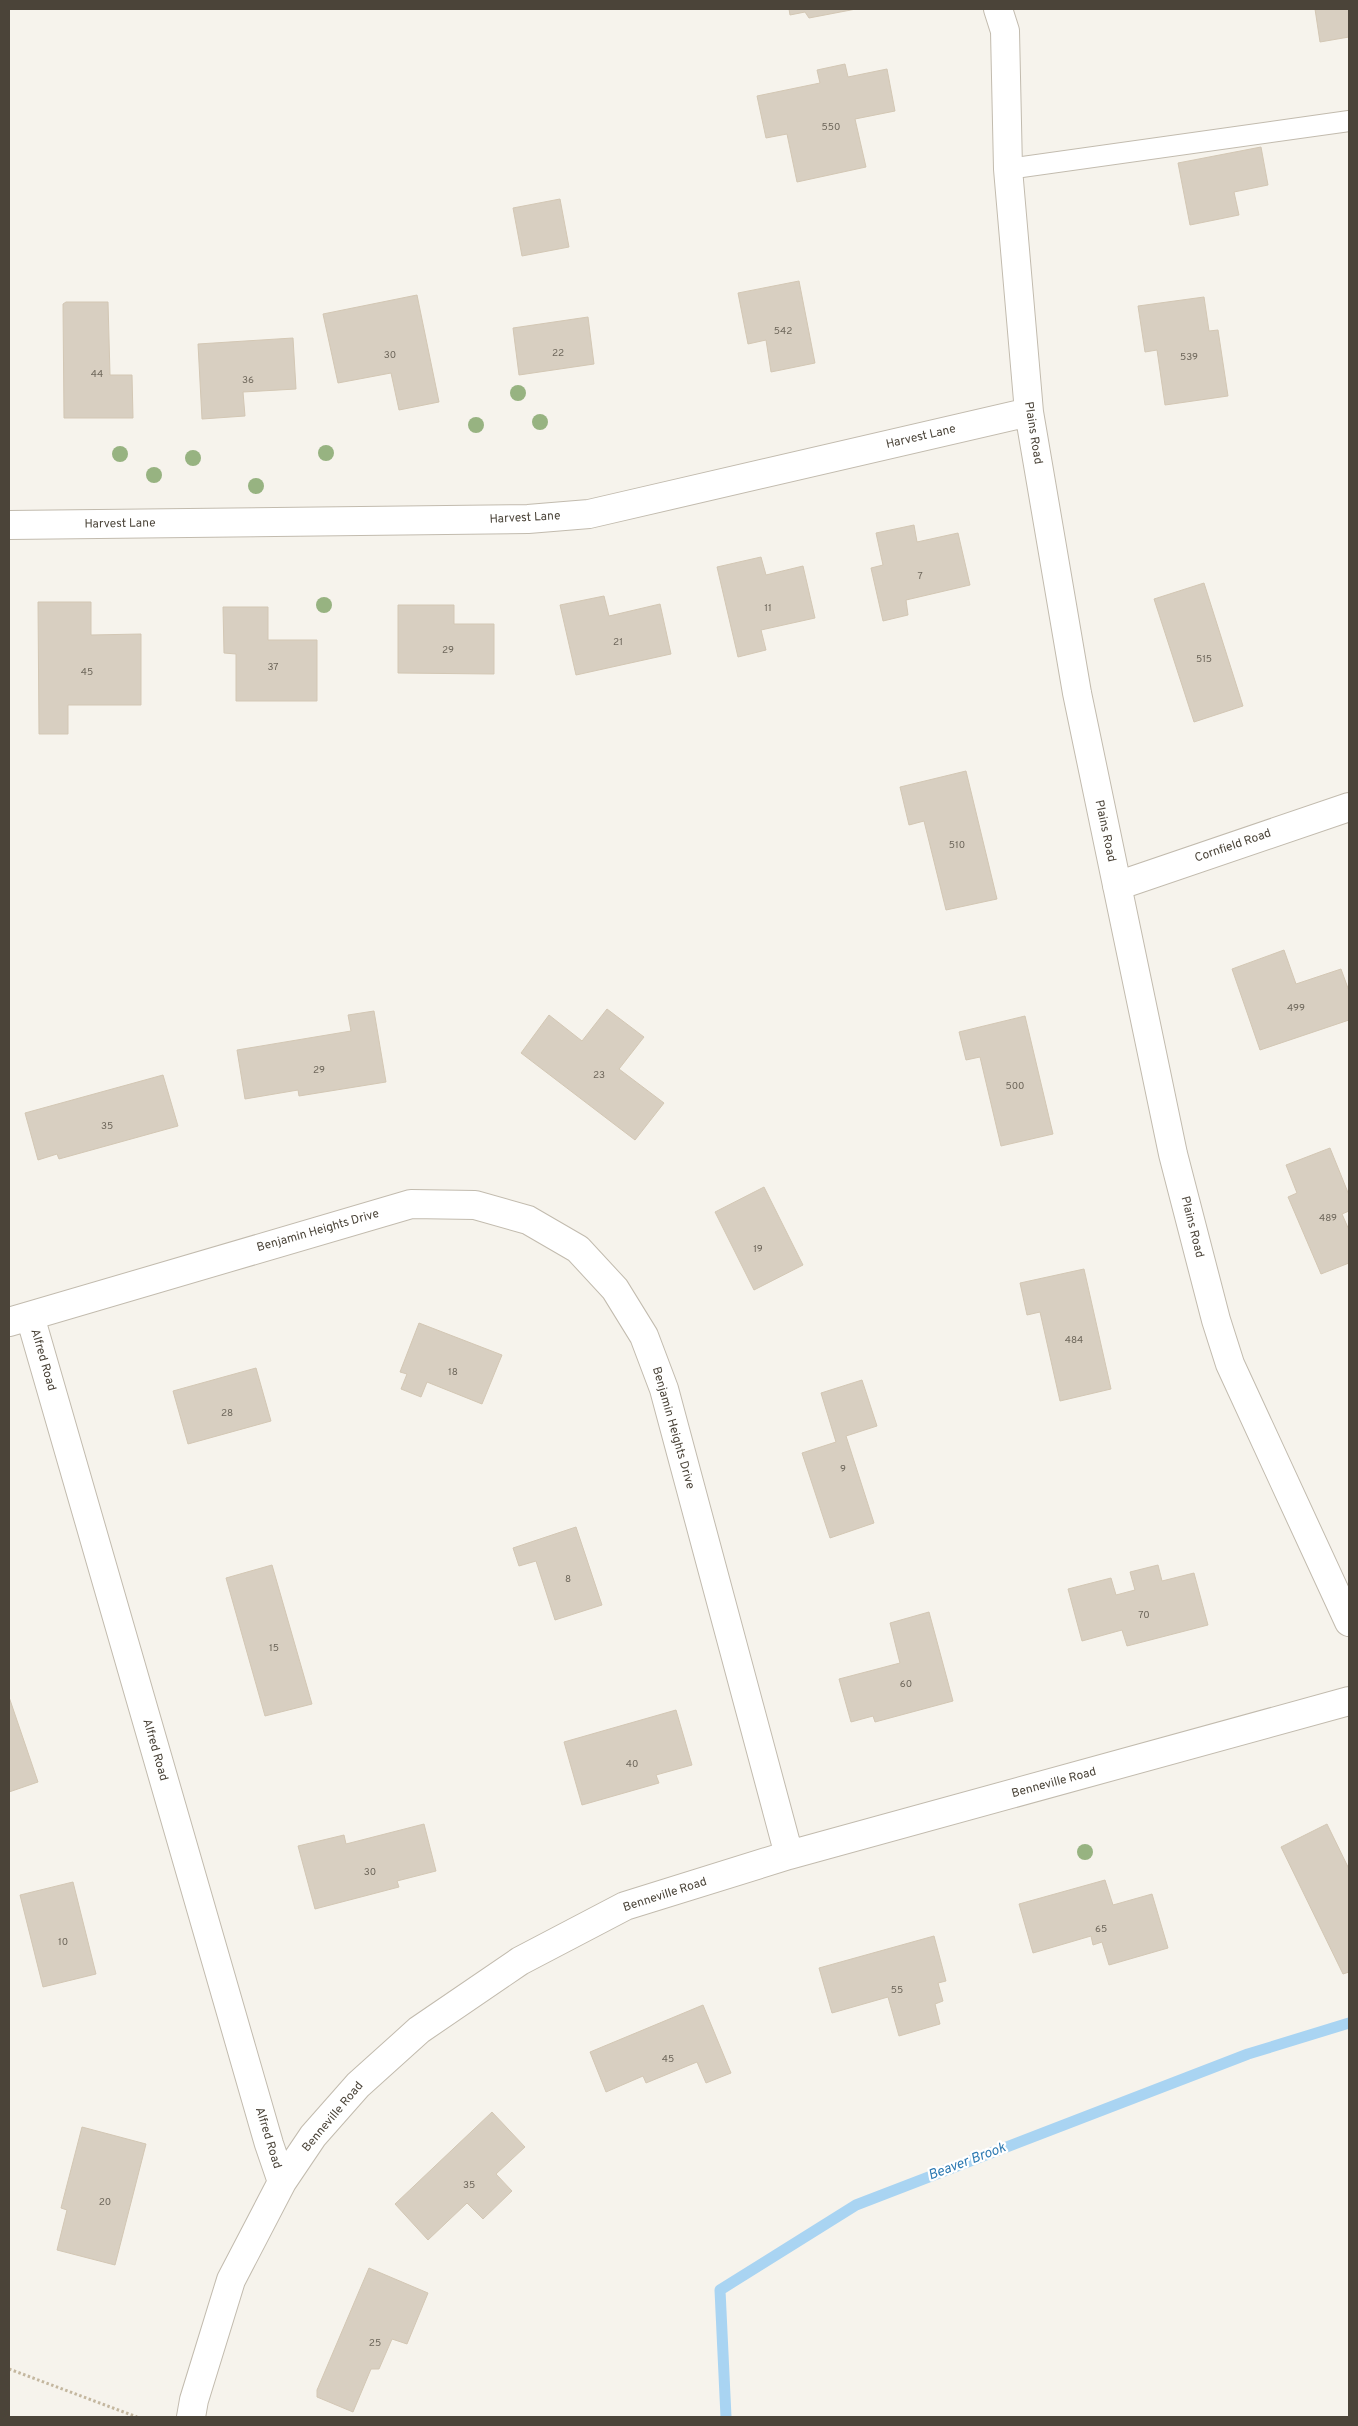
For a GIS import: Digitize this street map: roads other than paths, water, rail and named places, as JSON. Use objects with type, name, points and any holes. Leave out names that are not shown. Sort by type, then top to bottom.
[{"type":"street","name":"Plains Road","points":[[998,9],[1006,31],[1008,169],[1029,412],[1077,693],[1173,1154],[1216,1320],[1230,1364],[1349,1622]]},
{"type":"street","name":"Harvest Lane","points":[[9,525],[528,519],[589,514],[1029,412]]},
{"type":"street","name":"Cornfield Road","points":[[1117,886],[1349,807]]},
{"type":"street","name":"Benjamin Heights Drive","points":[[20,1319],[411,1204],[475,1205],[528,1220],[578,1249],[615,1289],[644,1336],[664,1389],[789,1855]]},
{"type":"street","name":"Alfred Road","points":[[20,1319],[282,2182]]},
{"type":"street","name":"Benneville Road","points":[[191,2417],[194,2400],[231,2280],[282,2182],[313,2136],[358,2085],[419,2030],[520,1961],[625,1906],[789,1855],[1349,1701]]},
{"type":"lane","points":[[1008,169],[1349,121]]},
{"type":"waterway","name":"Beaver Brook","points":[[726,2417],[720,2290],[856,2205],[1248,2054],[1349,2023]]}]
